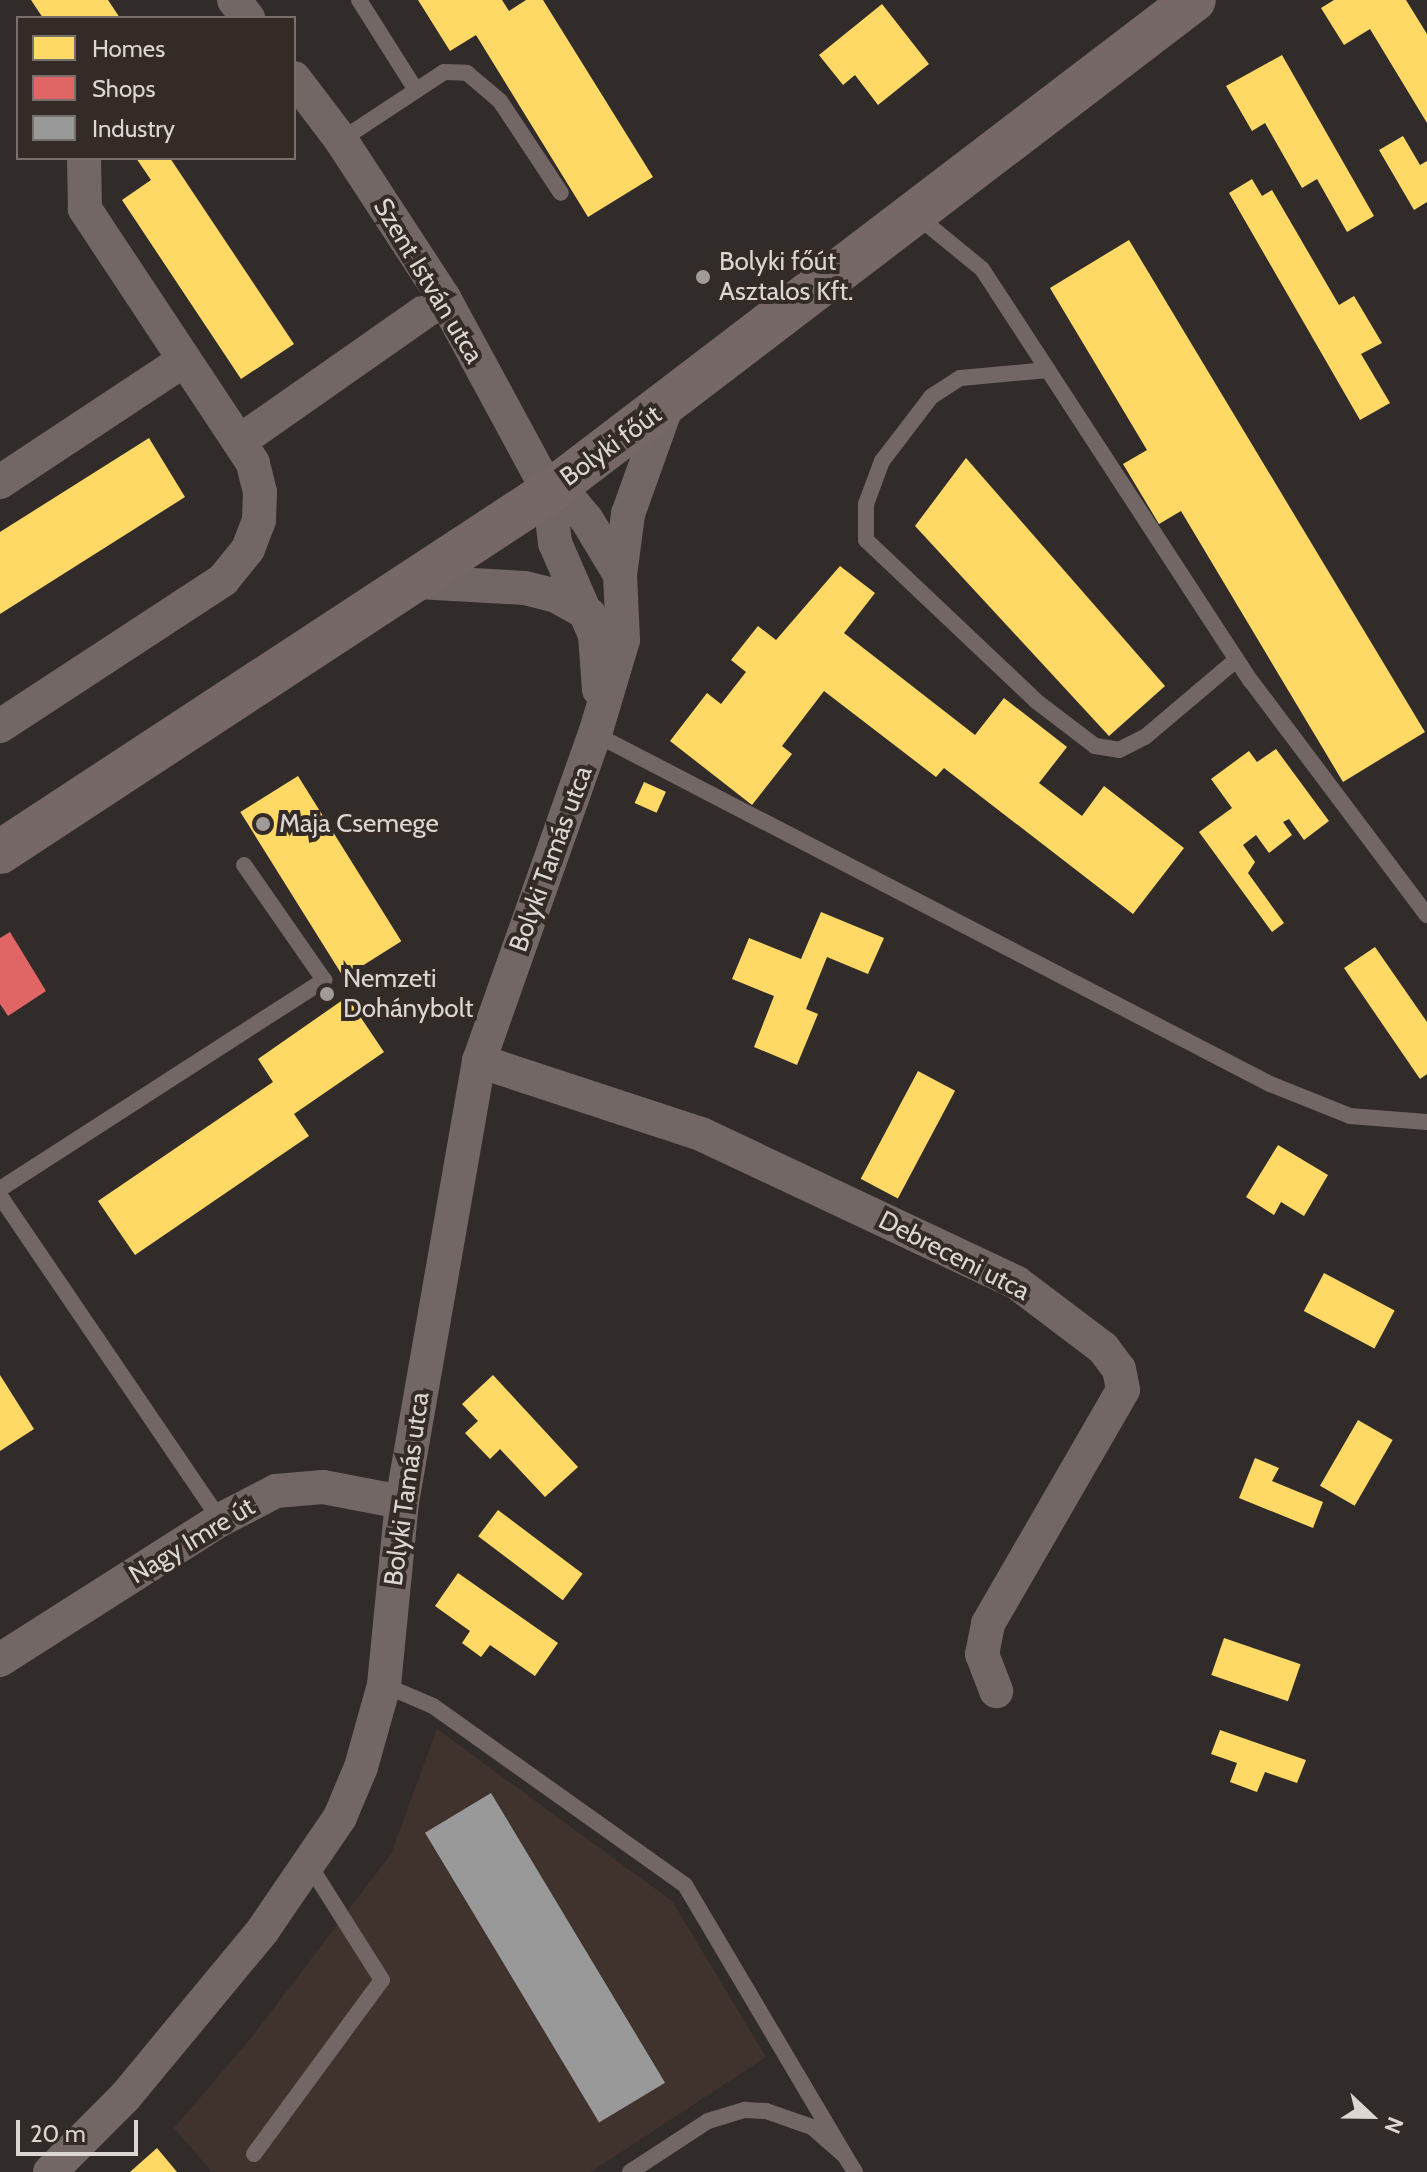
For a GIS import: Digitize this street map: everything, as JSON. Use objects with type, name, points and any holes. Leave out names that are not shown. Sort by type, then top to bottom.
[{"type":"main road","name":"Bolyki főút","points":[[0,852],[418,582],[549,492],[667,405],[911,211],[1194,0]]},
{"type":"street","points":[[234,0],[246,16]]},
{"type":"street","name":"Szent István utca","points":[[296,81],[341,140],[444,298],[549,492]]},
{"type":"street","points":[[0,726],[232,570],[248,549],[260,506],[253,463],[85,209],[84,160]]},
{"type":"street","points":[[240,441],[444,298]]},
{"type":"street","points":[[0,482],[184,360]]},
{"type":"street","name":"Bolyki Tamás utca","points":[[50,2172],[125,2097],[200,2010],[310,1866],[340,1817],[361,1767],[384,1685],[402,1502],[479,1061],[598,726],[623,640],[620,575],[632,502],[667,405]]},
{"type":"street","name":"Bolyki Tamás utca","points":[[549,492],[575,506],[587,520],[620,575]]},
{"type":"street","name":"Bolyki Tamás utca","points":[[549,492],[555,543],[589,614],[597,650],[598,726]]},
{"type":"street","points":[[418,582],[525,588],[556,596],[589,614]]},
{"type":"street","name":"Debreceni utca","points":[[479,1061],[701,1134],[1017,1283],[1103,1348],[1119,1369],[1123,1390],[988,1624],[982,1654],[996,1691]]},
{"type":"street","name":"Nagy Imre út","points":[[0,1660],[220,1520],[298,1486],[402,1502]]},
{"type":"lane","points":[[359,0],[416,90]]},
{"type":"lane","points":[[341,140],[444,72],[467,73],[500,101],[561,193]]},
{"type":"lane","points":[[911,211],[982,269],[1236,660],[1427,915]]},
{"type":"lane","points":[[1048,370],[960,378],[931,397],[882,461],[866,504],[866,540],[1036,701],[1095,746],[1119,750],[1145,737],[1236,660]]},
{"type":"lane","points":[[598,726],[1270,1084],[1350,1116],[1427,1122]]},
{"type":"lane","points":[[0,1189],[324,980],[244,865]]},
{"type":"lane","points":[[0,1196],[220,1520]]},
{"type":"lane","points":[[384,1685],[433,1706],[685,1885],[855,2172]]},
{"type":"lane","points":[[254,2154],[382,1980],[310,1866]]},
{"type":"lane","points":[[630,2172],[708,2121],[745,2110],[786,2116],[812,2127],[845,2156]]},
{"type":"shaded area","points":[[437,1729],[672,1901],[766,2057],[591,2172],[212,2172],[174,2128],[251,2038],[391,1854]]},
{"type":"building: Homes","points":[[31,0],[108,0],[119,16],[42,16]]},
{"type":"building: Homes","points":[[418,0],[502,0],[509,11],[526,0],[543,0],[653,177],[588,217],[476,35],[450,51]]},
{"type":"building: Homes","points":[[1334,0],[1406,0],[1427,34],[1427,123],[1370,29],[1344,45],[1321,8]]},
{"type":"building: Homes","points":[[882,4],[929,64],[878,105],[855,75],[843,85],[819,55]]},
{"type":"building: Homes","points":[[1282,55],[1374,216],[1347,232],[1317,179],[1302,188],[1265,123],[1252,131],[1226,86]]},
{"type":"building: Homes","points":[[1403,136],[1420,165],[1427,161],[1427,202],[1414,210],[1379,150]]},
{"type":"building: Homes","points":[[137,160],[171,160],[294,344],[241,379],[122,200],[151,180]]},
{"type":"building: Homes","points":[[1252,179],[1262,196],[1272,190],[1339,305],[1354,296],[1382,343],[1361,354],[1390,403],[1360,420],[1229,193]]},
{"type":"building: Homes","points":[[1129,240],[1425,732],[1343,782],[1181,511],[1159,524],[1123,464],[1147,450],[1050,288]]},
{"type":"building: Homes","points":[[149,438],[185,497],[0,614],[0,532]]},
{"type":"building: Homes","points":[[966,458],[1165,686],[1109,736],[915,526]]},
{"type":"building: Homes","points":[[840,566],[875,593],[844,633],[975,735],[1004,698],[1067,747],[1039,783],[1082,816],[1104,786],[1184,848],[1133,914],[944,768],[936,777],[824,691],[782,746],[792,754],[752,805],[670,741],[707,693],[721,704],[746,672],[731,660],[758,626],[776,640]]},
{"type":"building: Homes","points":[[1276,749],[1329,821],[1304,840],[1289,819],[1283,822],[1292,835],[1269,853],[1256,835],[1243,845],[1255,862],[1248,873],[1284,923],[1272,932],[1199,832],[1232,808],[1211,779],[1249,751],[1257,762]]},
{"type":"building: Homes","points":[[298,776],[401,941],[344,977],[240,812]]},
{"type":"building: Homes","points":[[644,782],[666,792],[657,813],[635,803]]},
{"type":"building: Homes","points":[[821,912],[884,938],[868,974],[827,957],[806,1009],[818,1014],[797,1065],[754,1047],[774,996],[732,979],[749,938],[801,959]]},
{"type":"building: Homes","points":[[1375,947],[1427,1022],[1427,1074],[1420,1079],[1344,968]]},
{"type":"building: Homes","points":[[347,997],[384,1052],[294,1114],[309,1136],[135,1255],[98,1201],[273,1082],[258,1059]]},
{"type":"building: Homes","points":[[918,1071],[955,1091],[898,1198],[861,1179]]},
{"type":"building: Homes","points":[[1278,1145],[1328,1175],[1304,1216],[1281,1202],[1274,1215],[1246,1197]]},
{"type":"building: Homes","points":[[1324,1273],[1395,1311],[1374,1349],[1304,1311]]},
{"type":"building: Homes","points":[[0,1375],[34,1429],[0,1451]]},
{"type":"building: Homes","points":[[493,1375],[578,1467],[545,1497],[500,1449],[490,1459],[465,1433],[478,1421],[462,1404]]},
{"type":"building: Homes","points":[[1358,1420],[1393,1440],[1355,1506],[1320,1486]]},
{"type":"building: Homes","points":[[1255,1458],[1279,1468],[1272,1481],[1323,1502],[1313,1528],[1239,1498]]},
{"type":"building: Homes","points":[[498,1510],[583,1574],[563,1600],[478,1536]]},
{"type":"building: Homes","points":[[458,1573],[558,1643],[535,1676],[490,1645],[481,1657],[462,1643],[470,1631],[435,1606]]},
{"type":"building: Homes","points":[[1224,1638],[1301,1664],[1288,1701],[1211,1675]]},
{"type":"building: Homes","points":[[1220,1730],[1306,1760],[1297,1783],[1265,1772],[1257,1792],[1230,1782],[1237,1763],[1211,1754]]},
{"type":"building: Homes","points":[[157,2148],[177,2172],[130,2172]]},
{"type":"building: Shops","points":[[10,932],[46,991],[8,1016],[0,1004],[0,938]]},
{"type":"building: Industry","points":[[491,1793],[665,2083],[599,2122],[425,1833]]},
{"type":"place","name":"Bolyki főút Asztalos Kft.","points":[[703,277]]},
{"type":"place","name":"Maja Csemege","points":[[263,824]]},
{"type":"place","name":"Nemzeti Dohánybolt","points":[[327,994]]}]
